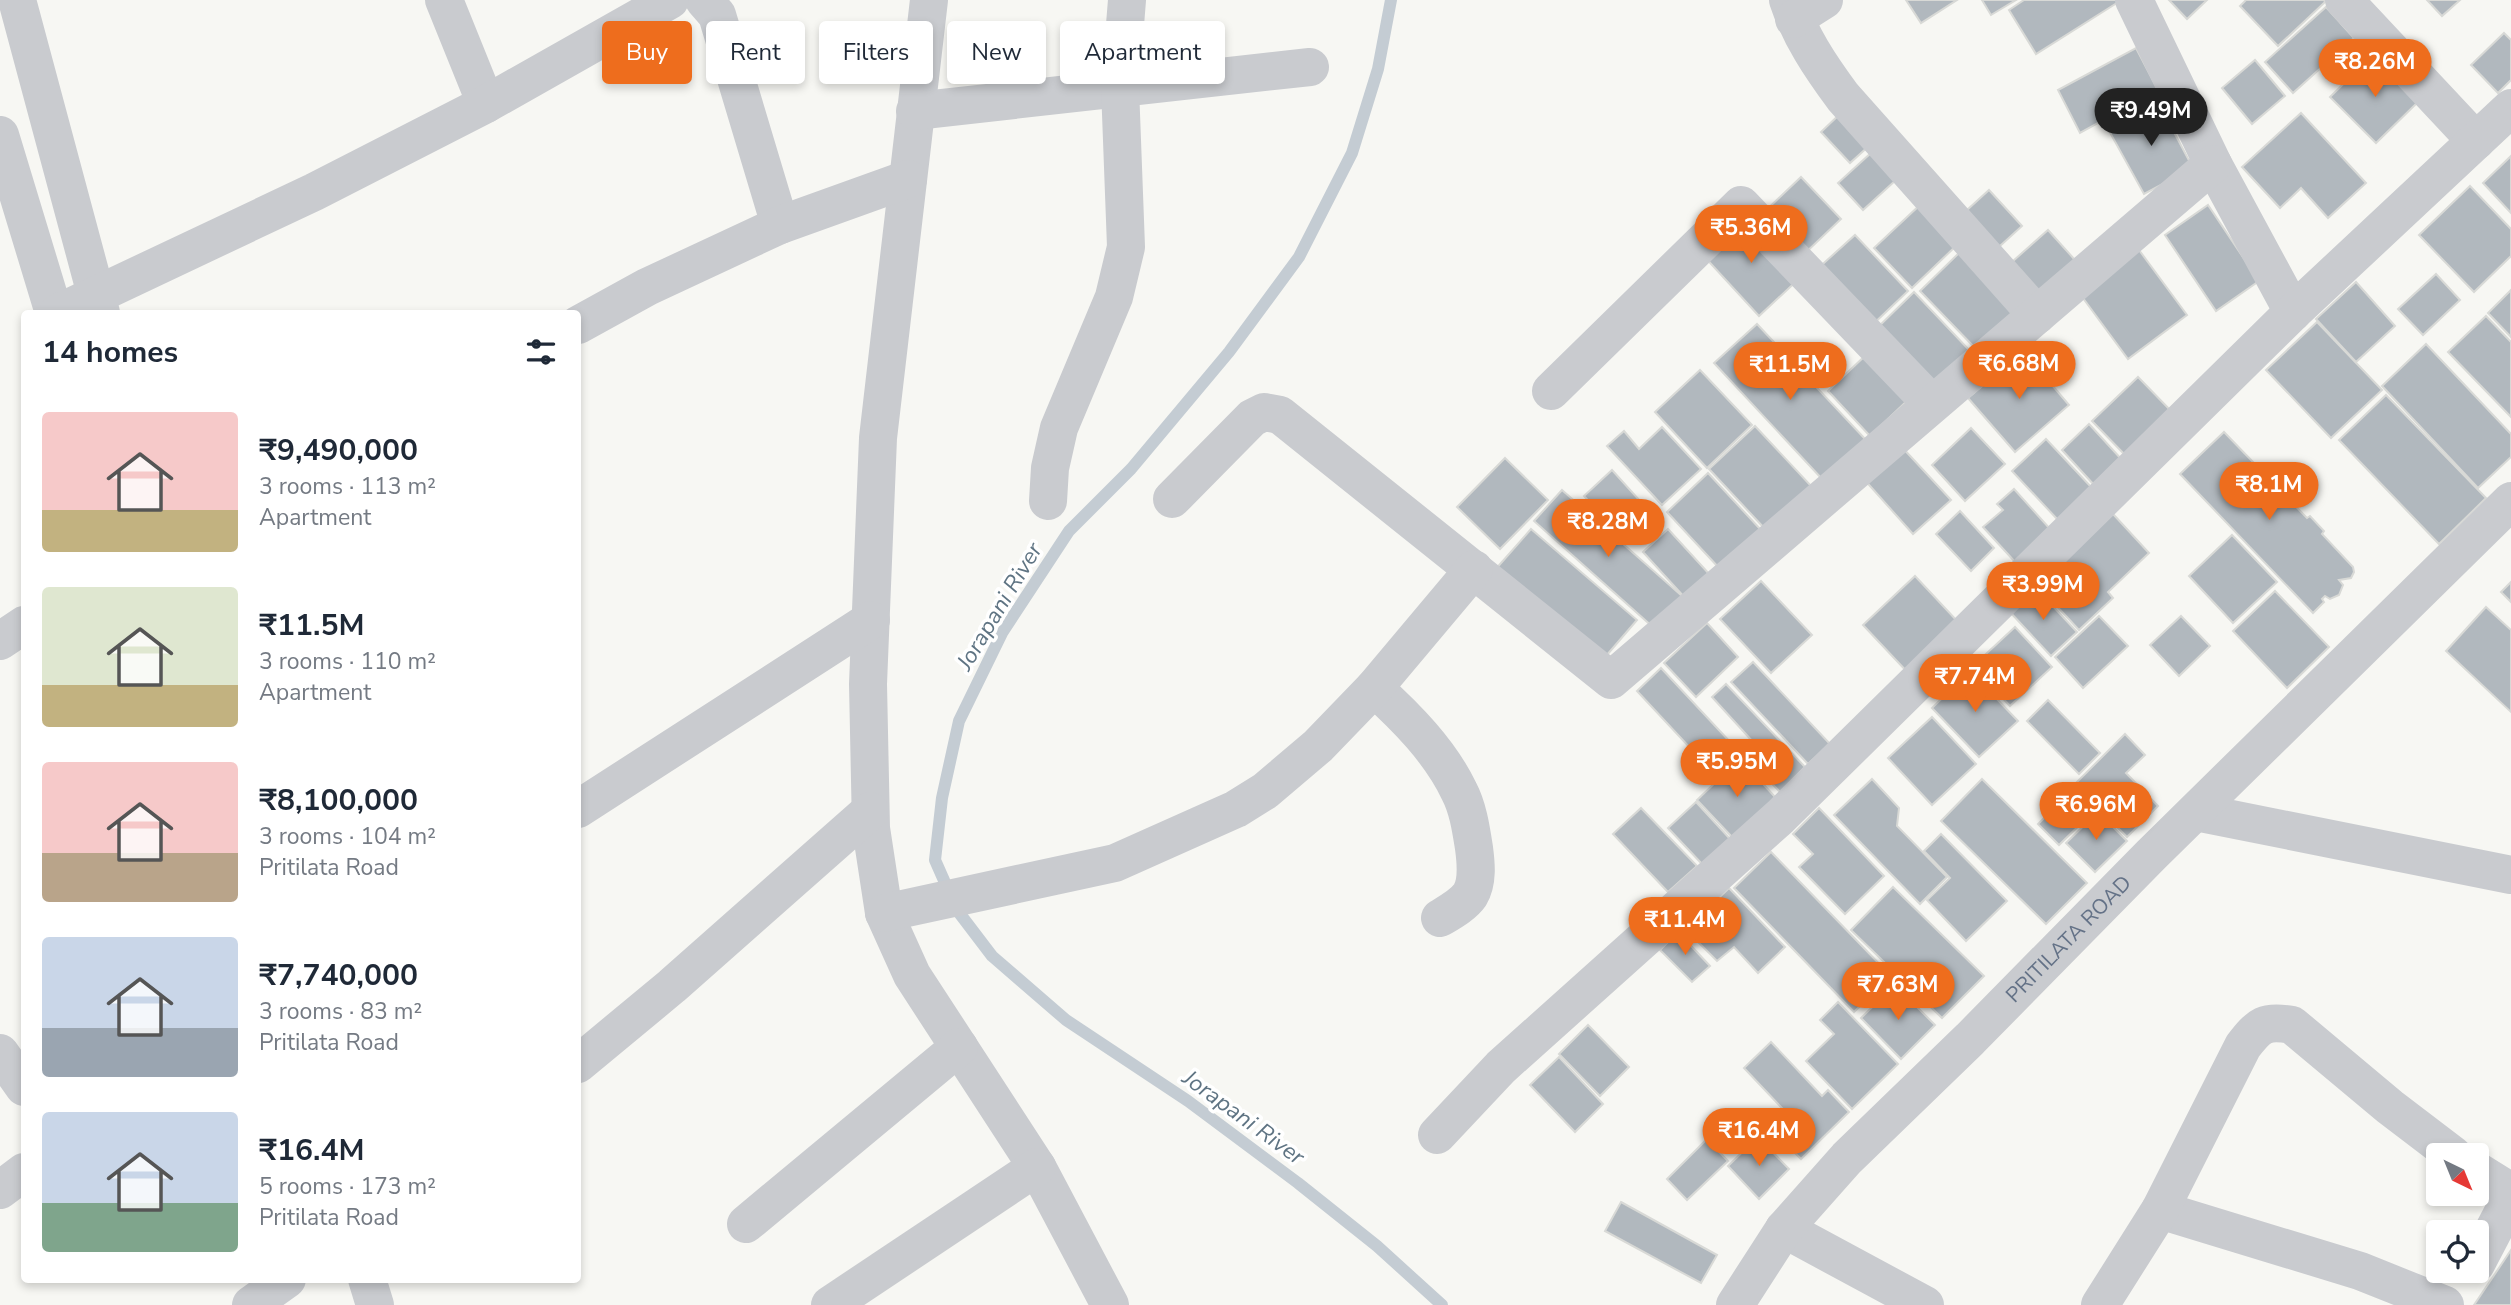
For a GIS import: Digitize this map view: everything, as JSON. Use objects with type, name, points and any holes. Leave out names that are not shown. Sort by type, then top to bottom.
[{"type":"street","points":[[17,0],[98,304]]},
{"type":"street","points":[[444,0],[486,104]]},
{"type":"street","points":[[70,310],[98,304],[486,104],[633,9],[670,0]]},
{"type":"street","points":[[704,0],[717,15],[779,225]]},
{"type":"street","points":[[929,0],[878,438],[869,684],[871,828],[900,909],[912,975],[1037,1167],[1110,1305]]},
{"type":"street","points":[[1048,501],[1050,468],[1059,429],[1114,297],[1126,247],[1120,87],[1126,0]]},
{"type":"street","points":[[2134,0],[2213,164],[2293,312]]},
{"type":"street","points":[[2344,0],[2476,141]]},
{"type":"street","points":[[1802,6],[1816,61],[1843,96],[2037,315]]},
{"type":"street","points":[[915,111],[1310,67]]},
{"type":"street","points":[[1437,1135],[1502,1067],[1780,817],[2293,312],[2511,108]]},
{"type":"street","points":[[0,135],[12,228],[54,310]]},
{"type":"street","points":[[1172,499],[1258,413],[1270,411],[1280,415],[1611,680],[2213,164]]},
{"type":"street","points":[[581,323],[647,287],[779,225],[908,180]]},
{"type":"street","points":[[1550,391],[1741,205],[1932,404]]},
{"type":"street","name":"PRITILATA ROAD","points":[[1735,1305],[1784,1230],[1847,1158],[2511,501]]},
{"type":"street","points":[[900,909],[1115,863],[1236,809],[1265,792],[1318,746],[1374,688],[1474,569]]},
{"type":"street","points":[[581,806],[871,620]]},
{"type":"street","points":[[0,641],[21,627]]},
{"type":"street","points":[[1374,688],[1395,707],[1446,767],[1460,792],[1469,818],[1476,859],[1475,884],[1469,897],[1440,918]]},
{"type":"street","points":[[581,1062],[673,986],[870,811]]},
{"type":"street","points":[[2196,812],[2511,875]]},
{"type":"street","points":[[2100,1305],[2160,1210],[2243,1045],[2255,1030],[2274,1021],[2292,1025],[2437,1143]]},
{"type":"street","points":[[746,1224],[959,1047]]},
{"type":"street","points":[[0,1053],[21,1083]]},
{"type":"street","points":[[830,1305],[1037,1167]]},
{"type":"street","points":[[0,1190],[21,1174]]},
{"type":"street","points":[[2489,1179],[2511,1195],[2489,1238]]},
{"type":"street","points":[[2160,1210],[2360,1271],[2445,1305]]},
{"type":"street","points":[[1784,1230],[1925,1305]]},
{"type":"street","points":[[251,1305],[281,1283]]},
{"type":"street","points":[[368,1283],[374,1305]]},
{"type":"street","points":[[2455,1305],[2466,1283]]},
{"type":"building","points":[[1906,0],[1957,0],[1921,23]]},
{"type":"building","points":[[1982,0],[2016,0],[1991,15]]},
{"type":"building","points":[[2024,0],[2120,1],[2036,54],[2009,10]]},
{"type":"building","points":[[2169,0],[2207,0],[2187,19]]},
{"type":"building","points":[[2246,0],[2325,2],[2278,46],[2240,6]]},
{"type":"building","points":[[2427,0],[2460,0],[2442,16]]},
{"type":"building","points":[[2326,7],[2354,38],[2293,93],[2265,62]]},
{"type":"building","points":[[2504,33],[2511,40],[2511,80],[2498,93],[2471,65]]},
{"type":"building","points":[[2136,48],[2158,90],[2080,133],[2058,90]]},
{"type":"building","points":[[2374,54],[2420,100],[2376,143],[2330,97]]},
{"type":"building","points":[[2255,60],[2285,96],[2252,124],[2222,88]]},
{"type":"building","points":[[2158,102],[2193,168],[2144,194],[2108,129]]},
{"type":"building","points":[[1841,113],[1870,145],[1850,163],[1821,132]]},
{"type":"building","points":[[2301,113],[2366,183],[2328,218],[2301,188],[2280,208],[2242,167]]},
{"type":"building","points":[[1871,153],[1896,180],[1863,210],[1838,183]]},
{"type":"building","points":[[2511,156],[2511,213],[2483,183]]},
{"type":"building","points":[[1801,177],[1841,219],[1800,258],[1760,216]]},
{"type":"building","points":[[2470,186],[2511,229],[2511,256],[2474,292],[2419,235]]},
{"type":"building","points":[[1989,190],[2022,226],[1989,256],[1956,220]]},
{"type":"building","points":[[1921,204],[1958,244],[1912,288],[1874,248]]},
{"type":"building","points":[[2208,205],[2259,281],[2216,311],[2165,235]]},
{"type":"building","points":[[1743,213],[1802,276],[1759,316],[1701,253]]},
{"type":"building","points":[[2048,230],[2075,260],[2030,299],[2004,269]]},
{"type":"building","points":[[1855,235],[1908,291],[1869,328],[1815,271]]},
{"type":"building","points":[[2139,250],[2187,315],[2128,359],[2080,294]]},
{"type":"building","points":[[1959,253],[2015,311],[1976,349],[1920,291]]},
{"type":"building","points":[[2436,274],[2460,300],[2423,335],[2398,309]]},
{"type":"building","points":[[2356,282],[2395,326],[2356,362],[2316,319]]},
{"type":"building","points":[[2511,290],[2511,337],[2488,313]]},
{"type":"building","points":[[1914,292],[1971,352],[1929,391],[1873,332]]},
{"type":"building","points":[[2486,316],[2511,342],[2511,417],[2448,352]]},
{"type":"building","points":[[2317,322],[2382,390],[2331,438],[2266,370]]},
{"type":"building","points":[[1757,324],[1866,440],[1823,480],[1714,363]]},
{"type":"building","points":[[2426,344],[2511,434],[2511,457],[2478,488],[2382,386]]},
{"type":"building","points":[[2023,351],[2069,405],[2015,452],[1968,398]]},
{"type":"building","points":[[1868,353],[1910,398],[1870,436],[1828,391]]},
{"type":"building","points":[[1700,370],[1752,425],[1707,468],[1655,412]]},
{"type":"building","points":[[2138,377],[2174,414],[2128,458],[2092,421]]},
{"type":"building","points":[[2386,395],[2486,498],[2439,544],[2339,440]]},
{"type":"building","points":[[2089,424],[2123,461],[2095,486],[2062,450]]},
{"type":"building","points":[[1755,426],[1812,487],[1766,530],[1709,469]]},
{"type":"building","points":[[1662,427],[1701,469],[1662,505],[1607,446],[1624,431],[1639,449]]},
{"type":"building","points":[[1971,428],[2005,464],[1965,501],[1932,465]]},
{"type":"building","points":[[2224,432],[2307,518],[2310,516],[2324,531],[2322,534],[2353,567],[2351,578],[2339,580],[2343,585],[2339,595],[2330,599],[2325,596],[2322,599],[2324,602],[2313,613],[2180,474]]},
{"type":"building","points":[[2046,439],[2092,488],[2058,520],[2012,471]]},
{"type":"building","points":[[1899,444],[1951,500],[1913,534],[1862,477]]},
{"type":"building","points":[[1505,458],[1548,500],[1500,549],[1457,507]]},
{"type":"building","points":[[1612,470],[1650,512],[1623,538],[1584,496]]},
{"type":"building","points":[[1708,473],[1761,530],[1720,569],[1667,512]]},
{"type":"building","points":[[2014,489],[2051,530],[2016,563],[1983,527],[2003,510],[1997,504]]},
{"type":"building","points":[[1562,490],[1682,596],[1654,628],[1534,521]]},
{"type":"building","points":[[1960,511],[1994,548],[1971,571],[1936,534]]},
{"type":"building","points":[[2113,514],[2149,553],[2108,592],[2113,598],[2079,630],[2037,585]]},
{"type":"building","points":[[1531,529],[1637,620],[1600,663],[1494,571]]},
{"type":"building","points":[[1668,529],[1711,576],[1686,599],[1643,552]]},
{"type":"building","points":[[2232,535],[2277,582],[2233,623],[2189,576]]},
{"type":"building","points":[[1915,576],[1959,623],[1911,676],[1863,625]]},
{"type":"building","points":[[1761,581],[1812,635],[1771,673],[1720,619]]},
{"type":"building","points":[[2511,582],[2511,602],[2501,592]]},
{"type":"building","points":[[2035,587],[2077,632],[2051,656],[2009,611]]},
{"type":"building","points":[[2275,591],[2329,647],[2287,688],[2233,631]]},
{"type":"building","points":[[2486,607],[2511,630],[2511,712],[2446,651]]},
{"type":"building","points":[[2099,616],[2128,646],[2083,688],[2055,657]]},
{"type":"building","points":[[2181,616],[2210,646],[2179,676],[2150,645]]},
{"type":"building","points":[[1707,623],[1738,657],[1696,697],[1664,663]]},
{"type":"building","points":[[2015,627],[2052,667],[2010,706],[1973,666]]},
{"type":"building","points":[[1753,662],[1830,744],[1808,764],[1731,682]]},
{"type":"building","points":[[1661,668],[1732,744],[1707,766],[1637,691]]},
{"type":"building","points":[[1970,671],[2018,721],[1979,757],[1932,708]]},
{"type":"building","points":[[1726,684],[1805,767],[1780,792],[1743,753],[1754,743],[1712,697]]},
{"type":"building","points":[[2048,700],[2100,753],[2079,774],[2027,721]]},
{"type":"building","points":[[1932,717],[1976,764],[1932,805],[1888,758]]},
{"type":"building","points":[[2125,734],[2145,755],[2126,773],[2158,806],[2127,837],[2075,784]]},
{"type":"building","points":[[1740,759],[1776,798],[1733,838],[1697,800]]},
{"type":"building","points":[[1872,779],[1899,808],[1897,826],[1947,877],[1920,904],[1834,815]]},
{"type":"building","points":[[1982,779],[2087,883],[2046,924],[1941,821]]},
{"type":"building","points":[[2071,792],[2092,813],[2059,845],[2038,824]]},
{"type":"building","points":[[1696,802],[1731,840],[1703,865],[1668,828]]},
{"type":"building","points":[[1641,808],[1697,866],[1668,892],[1613,834]]},
{"type":"building","points":[[1819,808],[1884,876],[1845,914],[1799,867],[1813,854],[1793,834]]},
{"type":"building","points":[[2098,812],[2127,841],[2095,872],[2066,843]]},
{"type":"building","points":[[1941,834],[2007,901],[1966,941],[1927,900],[1950,878],[1924,851]]},
{"type":"building","points":[[1771,852],[1891,976],[1854,1012],[1734,888]]},
{"type":"building","points":[[1893,887],[1984,976],[1942,1018],[1851,930]]},
{"type":"building","points":[[1729,888],[1785,947],[1758,973],[1734,947],[1717,961],[1686,930]]},
{"type":"building","points":[[1678,932],[1710,966],[1692,982],[1660,950]]},
{"type":"building","points":[[1895,985],[1935,1025],[1901,1059],[1861,1018]]},
{"type":"building","points":[[1838,1002],[1898,1064],[1852,1109],[1806,1061],[1834,1034],[1820,1020]]},
{"type":"building","points":[[1588,1025],[1629,1067],[1600,1096],[1559,1054]]},
{"type":"building","points":[[1771,1042],[1822,1096],[1828,1090],[1849,1112],[1801,1159],[1780,1138],[1796,1123],[1744,1068]]},
{"type":"building","points":[[1559,1057],[1603,1104],[1575,1132],[1530,1085]]},
{"type":"building","points":[[1758,1137],[1789,1169],[1759,1199],[1728,1166]]},
{"type":"building","points":[[1707,1139],[1728,1161],[1687,1200],[1667,1179]]},
{"type":"building","points":[[1621,1202],[1717,1255],[1701,1283],[1605,1231]]},
{"type":"building","points":[[2511,1250],[2511,1305],[2474,1305]]},
{"type":"waterway","name":"Jorapani River","points":[[1391,0],[1378,69],[1352,153],[1299,257],[1229,352],[1131,469],[1069,531],[1002,633],[959,721],[942,798],[935,860],[957,910],[992,956],[1066,1020],[1188,1101],[1298,1183],[1377,1246],[1442,1305]]}]
